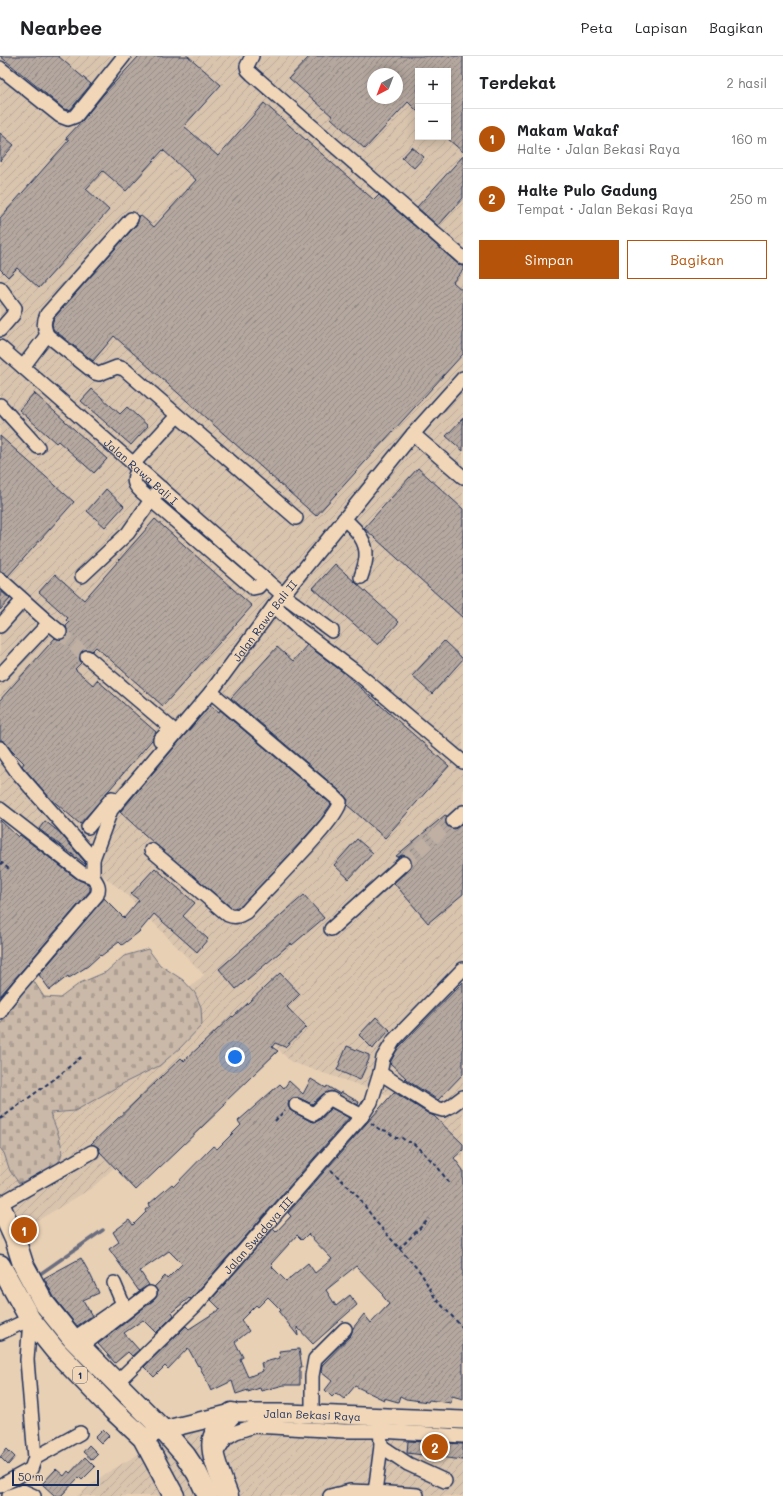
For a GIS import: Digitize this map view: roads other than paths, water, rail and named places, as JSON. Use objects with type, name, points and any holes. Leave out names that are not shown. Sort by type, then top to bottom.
[{"type":"highway","name":"1","points":[[0,1205],[15,1239],[23,1264],[44,1303],[77,1343],[163,1430],[185,1455],[193,1466],[208,1496]]},
{"type":"highway","name":"1","points":[[2,1268],[26,1313],[55,1350],[143,1438],[174,1496]]},
{"type":"highway","points":[[228,1496],[218,1451],[212,1449],[216,1431],[232,1413]]},
{"type":"main road","name":"Jalan Bekasi Raya","points":[[143,1438],[163,1430],[232,1413],[312,1413],[376,1421],[463,1420]]},
{"type":"street","points":[[0,68],[60,116],[68,119],[76,116],[124,56]]},
{"type":"street","points":[[252,56],[247,66],[248,70],[252,74],[463,258]]},
{"type":"street","points":[[131,219],[47,314],[44,319],[47,335],[95,373],[100,374],[117,367],[124,369],[296,518]]},
{"type":"street","points":[[0,288],[15,308],[13,315],[0,330]]},
{"type":"street","points":[[23,367],[47,335]]},
{"type":"street","name":"Jalan Rawa Bali I","points":[[0,347],[283,595],[332,631]]},
{"type":"street","name":"Jalan Rawa Bali II","points":[[2,1005],[97,895],[99,890],[98,884],[93,877],[93,859],[111,810],[211,692],[274,606],[413,434],[463,378]]},
{"type":"street","points":[[0,405],[38,447]]},
{"type":"street","points":[[177,416],[136,467],[134,481],[136,486],[253,588],[258,588],[265,579]]},
{"type":"street","points":[[413,434],[463,477]]},
{"type":"street","points":[[82,576],[128,533],[161,488]]},
{"type":"street","points":[[344,519],[359,534],[366,551],[366,558],[361,577]]},
{"type":"street","points":[[0,579],[60,632]]},
{"type":"street","points":[[0,626],[23,600]]},
{"type":"street","points":[[274,606],[299,630],[356,672],[463,762]]},
{"type":"street","points":[[0,675],[49,623]]},
{"type":"street","points":[[87,657],[171,728],[88,827]]},
{"type":"street","points":[[151,850],[228,915],[234,917],[239,916],[246,912],[321,831],[340,805],[340,802],[211,692]]},
{"type":"street","points":[[0,748],[17,772],[93,859]]},
{"type":"street","points":[[0,809],[82,873],[93,877]]},
{"type":"street","points":[[453,821],[463,812]]},
{"type":"street","points":[[331,929],[404,863]]},
{"type":"street","name":"Jalan Swadaya III","points":[[116,1382],[196,1305],[362,1116],[370,1102],[380,1073],[383,1058],[394,1040],[463,969]]},
{"type":"street","points":[[380,1073],[433,1107],[443,1110],[463,1097]]},
{"type":"street","points":[[296,1105],[314,1114],[328,1100],[331,1099],[362,1116]]},
{"type":"street","points":[[0,1205],[92,1152]]},
{"type":"street","points":[[77,1343],[123,1304],[114,1284]]},
{"type":"street","points":[[77,1343],[150,1293]]},
{"type":"street","points":[[0,1333],[26,1313]]},
{"type":"street","points":[[0,1486],[31,1469],[35,1458],[27,1360],[26,1313]]},
{"type":"street","points":[[312,1413],[312,1376],[315,1359],[345,1329]]},
{"type":"street","points":[[344,1430],[376,1421]]},
{"type":"street","points":[[219,1496],[213,1471],[218,1451],[226,1438],[236,1432],[254,1426],[344,1430],[376,1421],[463,1436]]},
{"type":"street","points":[[375,1492],[381,1446],[376,1421]]},
{"type":"street","points":[[35,1458],[80,1433]]},
{"type":"street","points":[[381,1446],[408,1464],[446,1481]]},
{"type":"street","points":[[218,1451],[222,1457],[236,1496]]},
{"type":"street","points":[[330,1496],[350,1491],[417,1495]]},
{"type":"street","points":[[9,1496],[28,1493]]},
{"type":"waterway","points":[[36,1275],[40,1274],[103,1230]]},
{"type":"tunnel","points":[[60,632],[87,657]]},
{"type":"tunnel","points":[[404,863],[453,821]]},
{"type":"place","name":"Makam Wakaf","points":[[24,1230]]},
{"type":"place","name":"Halte Pulo Gadung","points":[[435,1447]]}]
